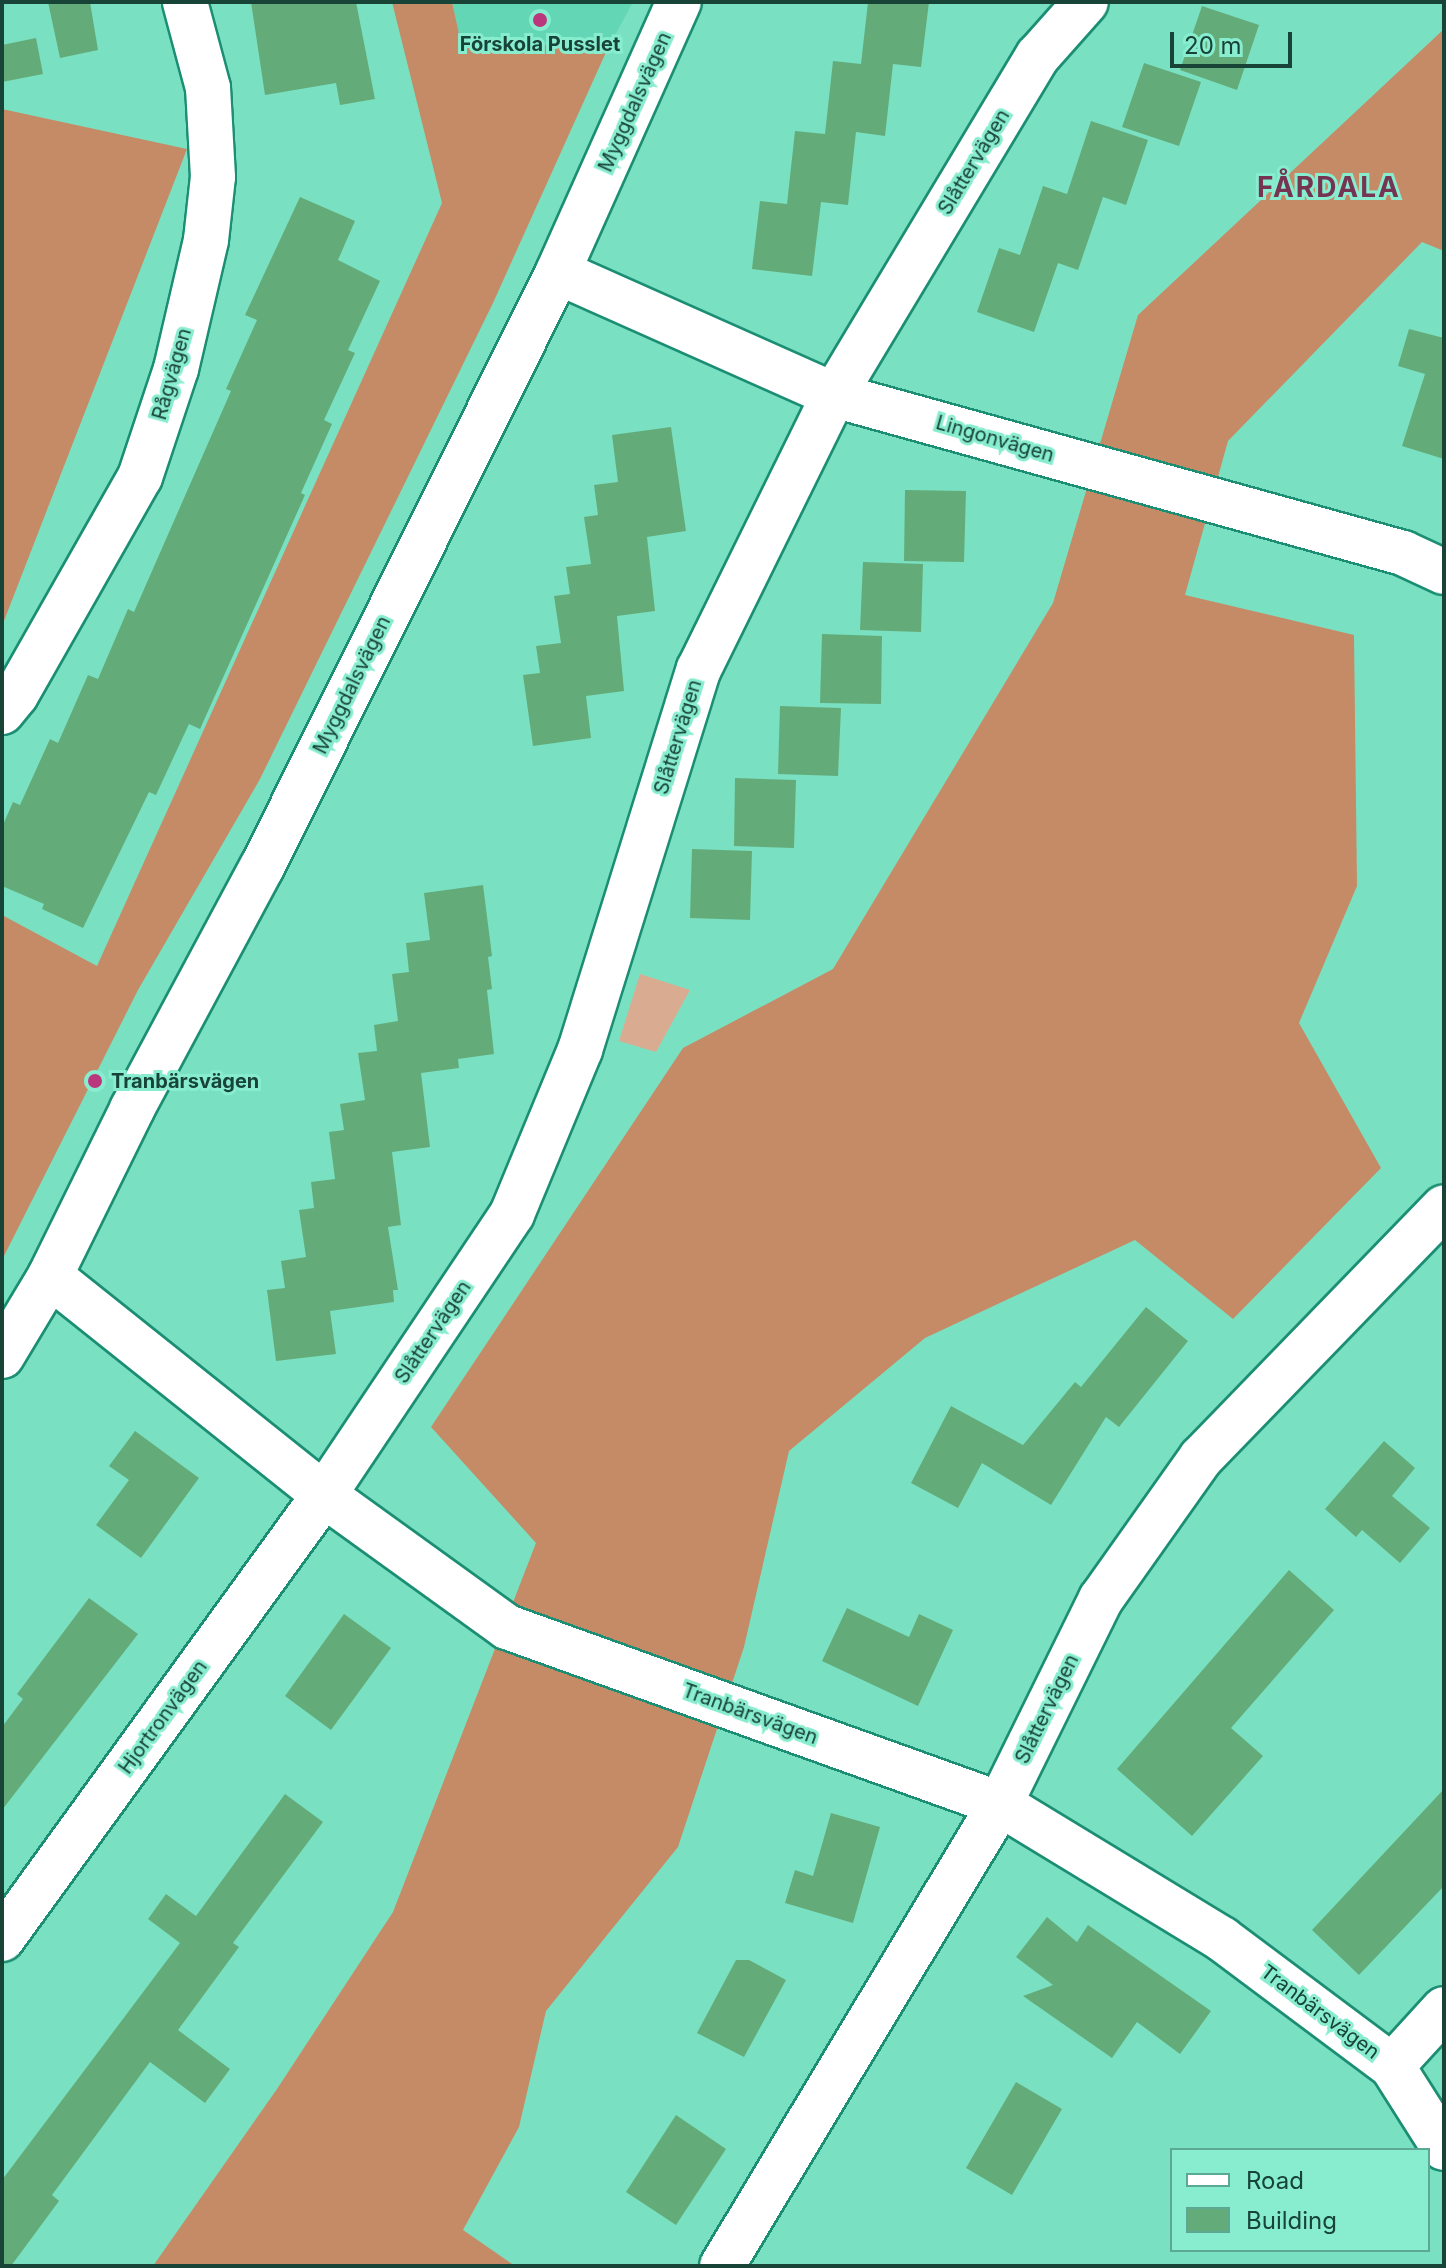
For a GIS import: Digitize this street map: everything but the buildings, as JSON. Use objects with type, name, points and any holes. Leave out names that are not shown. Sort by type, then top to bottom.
[{"type":"street","name":"Rågvägen","points":[[2,712],[16,695],[140,477],[176,369],[206,240],[213,177],[208,88],[185,2]]},
{"type":"street","name":"Myggdalsvägen","points":[[2,1356],[50,1276],[132,1109],[262,867],[558,272],[679,2]]},
{"type":"street","name":"Slåttervägen","points":[[324,1495],[512,1214],[580,1050],[699,669],[834,395],[1038,56],[1086,2]]},
{"type":"street","name":"Lingonvägen","points":[[558,272],[834,395],[1403,553],[1444,572]]},
{"type":"street","name":"Slåttervägen","points":[[722,2266],[1000,1804],[1101,1599],[1201,1458],[1444,1207]]},
{"type":"street","name":"Tranbärsvägen","points":[[50,1276],[324,1495],[507,1627],[1000,1804],[1222,1939],[1392,2066],[1444,2148]]},
{"type":"street","name":"Hjortronvägen","points":[[2,1939],[324,1495]]},
{"type":"street","points":[[1392,2066],[1444,2009]]},
{"type":"shaded area","points":[[392,2],[452,2],[460,38],[607,50],[493,303],[260,779],[138,990],[2,1260],[2,915],[97,966],[442,203]]},
{"type":"shaded area","name":"Förskola Pusslet","points":[[452,2],[633,2],[607,50],[460,38]]},
{"type":"shaded area","points":[[1444,29],[1444,251],[1422,242],[1228,441],[1185,595],[1354,635],[1357,886],[1299,1023],[1381,1168],[1233,1319],[1135,1240],[925,1338],[789,1451],[744,1647],[678,1847],[546,2011],[519,2127],[463,2230],[515,2266],[153,2266],[277,2089],[393,1912],[536,1543],[431,1427],[683,1048],[833,969],[1053,603],[1138,315]]},
{"type":"shaded area","points":[[2,109],[187,149],[2,626]]},
{"type":"shaded area","points":[[640,974],[690,990],[656,1052],[619,1041]]},
{"type":"place","name":"Förskola Pusslet","points":[[540,20]]},
{"type":"place","name":"Tranbärsvägen","points":[[95,1081]]},
{"type":"district","name":"FÅRDALA","points":[[1329,187]]}]
